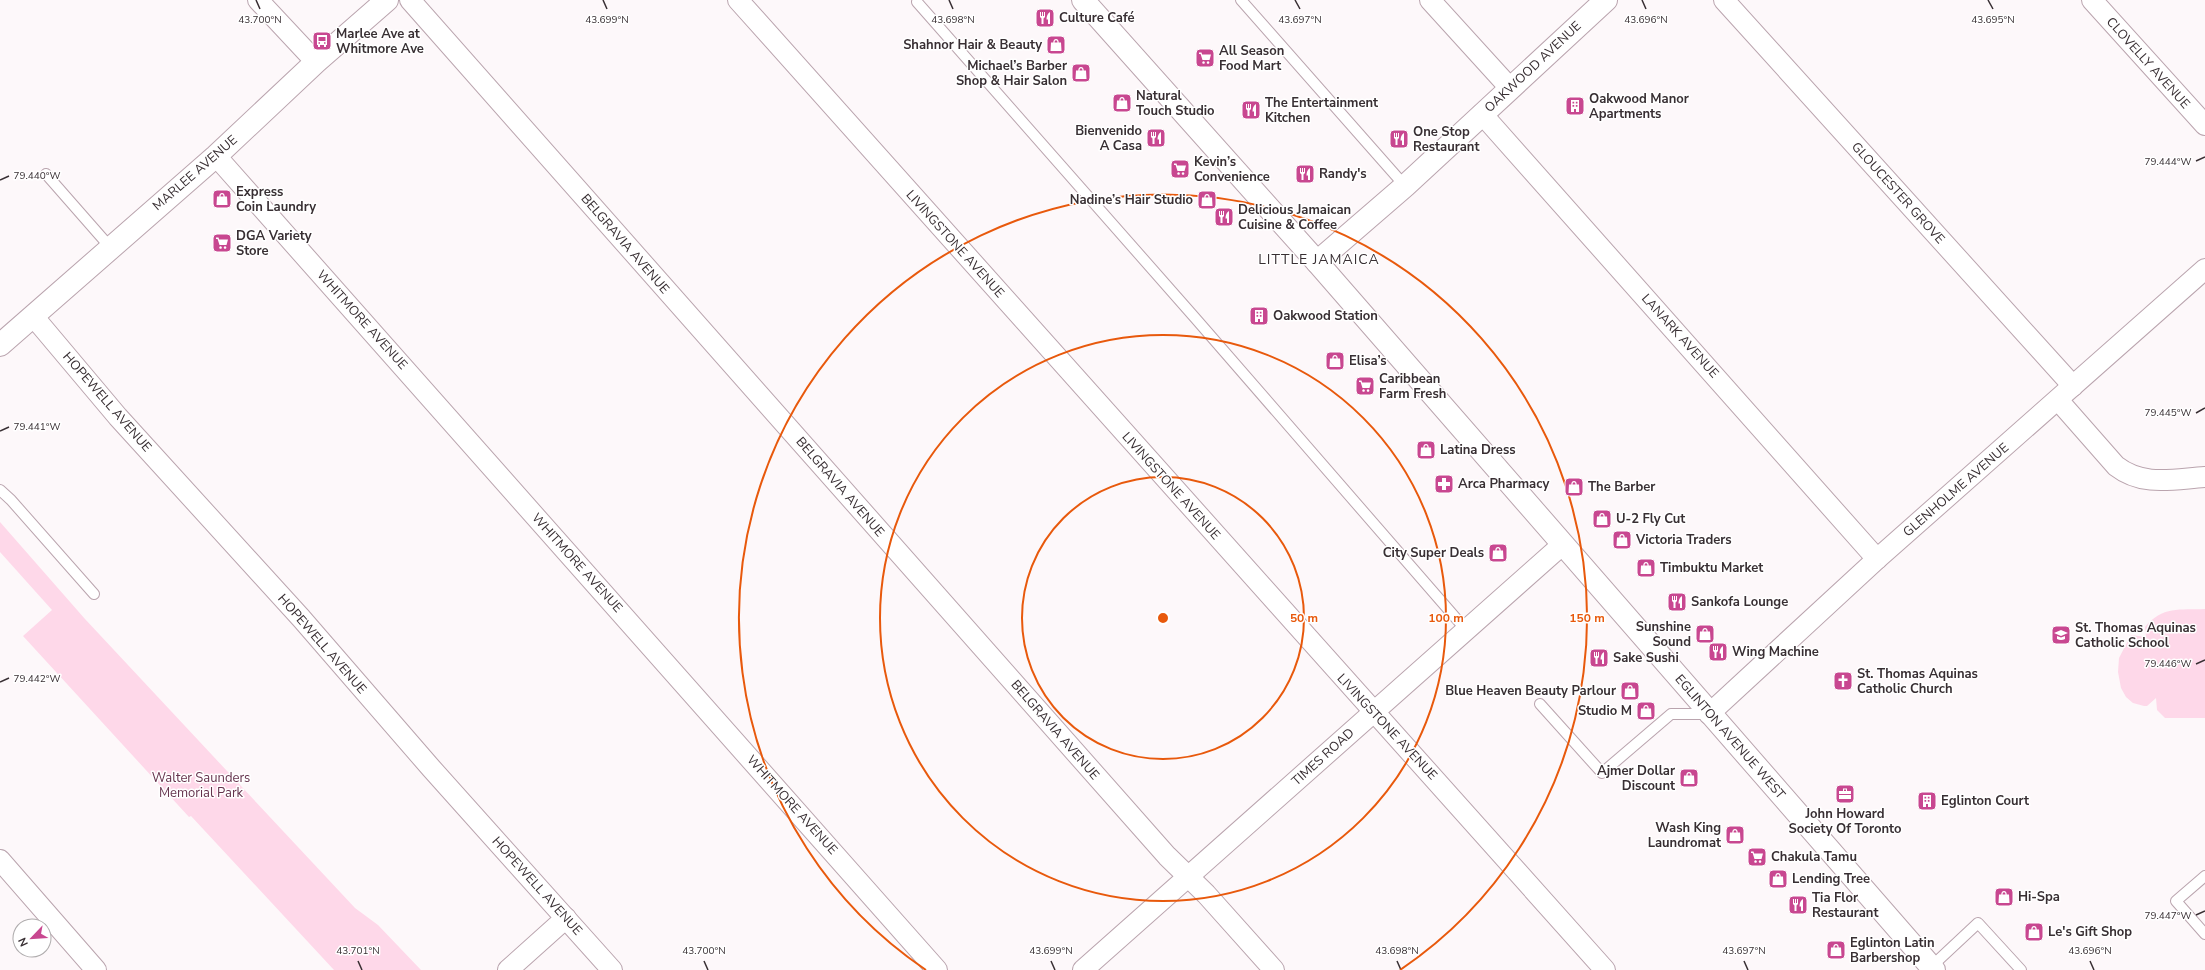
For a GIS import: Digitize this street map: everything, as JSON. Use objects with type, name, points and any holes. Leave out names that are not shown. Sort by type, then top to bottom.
[{"type":"main road","name":"MARLEE AVENUE","points":[[1,343],[216,156],[316,62],[387,0]]},
{"type":"main road","name":"EGLINTON AVENUE WEST","points":[[1083,0],[1318,262],[1562,545],[1932,968]]},
{"type":"main road","name":"OAKWOOD AVENUE","points":[[1318,262],[1405,186],[1606,0]]},
{"type":"street","points":[[258,0],[316,62]]},
{"type":"street","name":"BELGRAVIA AVENUE","points":[[410,0],[1166,856],[1206,894],[1274,970]]},
{"type":"street","name":"LIVINGSTONE AVENUE","points":[[738,0],[1354,691],[1375,711],[1605,970]]},
{"type":"street","points":[[1430,0],[1510,88]]},
{"type":"street","name":"GLOUCESTER GROVE","points":[[1724,0],[2073,386]]},
{"type":"street","name":"CLOVELLY AVENUE","points":[[2092,0],[2205,126]]},
{"type":"street","name":"LANARK AVENUE","points":[[1482,114],[1877,559]]},
{"type":"street","name":"WHITMORE AVENUE","points":[[216,156],[937,970]]},
{"type":"street","name":"GLENHOLME AVENUE","points":[[1709,714],[1877,559],[2205,269]]},
{"type":"street","name":"HOPEWELL AVENUE","points":[[33,316],[118,417],[301,618],[431,768],[612,970]]},
{"type":"street","points":[[2058,400],[2116,466],[2125,473],[2135,478],[2150,480],[2205,477]]},
{"type":"street","name":"TIMES ROAD","points":[[1083,970],[1467,631],[1562,545]]},
{"type":"street","points":[[0,860],[96,970]]},
{"type":"street","points":[[508,970],[566,918]]},
{"type":"lane","points":[[1241,0],[1405,186]]},
{"type":"lane","points":[[917,2],[1196,319],[1467,631]]},
{"type":"lane","points":[[46,174],[110,247]]},
{"type":"lane","points":[[0,490],[11,500],[94,594]]},
{"type":"lane","points":[[1540,704],[1602,772],[1671,714],[1709,714]]},
{"type":"lane","points":[[2205,876],[2176,901],[2205,934]]},
{"type":"lane","points":[[1932,968],[1978,923],[2021,970]]},
{"type":"green space","name":"Walter Saunders Memorial Park","points":[[0,522],[85,619],[355,908],[378,925],[421,970],[334,970],[191,816],[189,817],[23,636],[52,610],[0,552]]},
{"type":"green space","points":[[2205,609],[2205,718],[2165,718],[2157,710],[2156,698],[2147,706],[2133,703],[2126,697],[2121,688],[2118,672],[2119,658],[2131,635],[2146,637],[2145,627],[2151,620],[2165,612],[2172,610]]},
{"type":"place","name":"Culture Café","points":[[1045,18]]},
{"type":"place","name":"Marlee Ave at Whitmore Ave","points":[[322,41]]},
{"type":"place","name":"Shahnor Hair & Beauty","points":[[1056,45]]},
{"type":"place","name":"All Season Food Mart","points":[[1205,58]]},
{"type":"place","name":"Michael’s Barber Shop & Hair Salon","points":[[1081,73]]},
{"type":"place","name":"Natural Touch Studio","points":[[1122,103]]},
{"type":"place","name":"Oakwood Manor Apartments","points":[[1575,106]]},
{"type":"place","name":"The Entertainment Kitchen","points":[[1251,110]]},
{"type":"place","name":"Bienvenido A Casa","points":[[1156,138]]},
{"type":"place","name":"One Stop Restaurant","points":[[1399,139]]},
{"type":"place","name":"Kevin’s Convenience","points":[[1180,169]]},
{"type":"place","name":"Randy's","points":[[1305,174]]},
{"type":"place","name":"Express Coin Laundry","points":[[222,199]]},
{"type":"place","name":"Nadine’s Hair Studio","points":[[1207,200]]},
{"type":"place","name":"Delicious Jamaican Cuisine & Coffee","points":[[1224,217]]},
{"type":"place","name":"DGA Variety Store","points":[[222,243]]},
{"type":"place","name":"Oakwood Station","points":[[1259,316]]},
{"type":"place","name":"Elisa’s","points":[[1335,361]]},
{"type":"place","name":"Caribbean Farm Fresh","points":[[1365,386]]},
{"type":"place","name":"Latina Dress","points":[[1426,450]]},
{"type":"place","name":"Arca Pharmacy","points":[[1444,484]]},
{"type":"place","name":"The Barber","points":[[1574,487]]},
{"type":"place","name":"U-2 Fly Cut","points":[[1602,519]]},
{"type":"place","name":"Victoria Traders","points":[[1622,540]]},
{"type":"place","name":"City Super Deals","points":[[1498,553]]},
{"type":"place","name":"Timbuktu Market","points":[[1646,568]]},
{"type":"place","name":"Sankofa Lounge","points":[[1677,602]]},
{"type":"place","name":"Sunshine Sound","points":[[1705,634]]},
{"type":"place","name":"St. Thomas Aquinas Catholic School","points":[[2061,635]]},
{"type":"place","name":"Wing Machine","points":[[1718,652]]},
{"type":"place","name":"Sake Sushi","points":[[1599,658]]},
{"type":"place","name":"St. Thomas Aquinas Catholic Church","points":[[1843,681]]},
{"type":"place","name":"Blue Heaven Beauty Parlour","points":[[1630,691]]},
{"type":"place","name":"Studio M","points":[[1646,711]]},
{"type":"place","name":"Ajmer Dollar Discount","points":[[1689,778]]},
{"type":"place","name":"John Howard Society Of Toronto","points":[[1845,794]]},
{"type":"place","name":"Eglinton Court","points":[[1927,801]]},
{"type":"place","name":"Wash King Laundromat","points":[[1735,835]]},
{"type":"place","name":"Chakula Tamu","points":[[1757,857]]},
{"type":"place","name":"Lending Tree","points":[[1778,879]]},
{"type":"place","name":"Hi-Spa","points":[[2004,897]]},
{"type":"place","name":"Tia Flor Restaurant","points":[[1798,905]]},
{"type":"place","name":"Le's Gift Shop","points":[[2034,932]]},
{"type":"place","name":"Eglinton Latin Barbershop","points":[[1836,950]]},
{"type":"district","name":"LITTLE JAMAICA","points":[[1319,259]]}]
